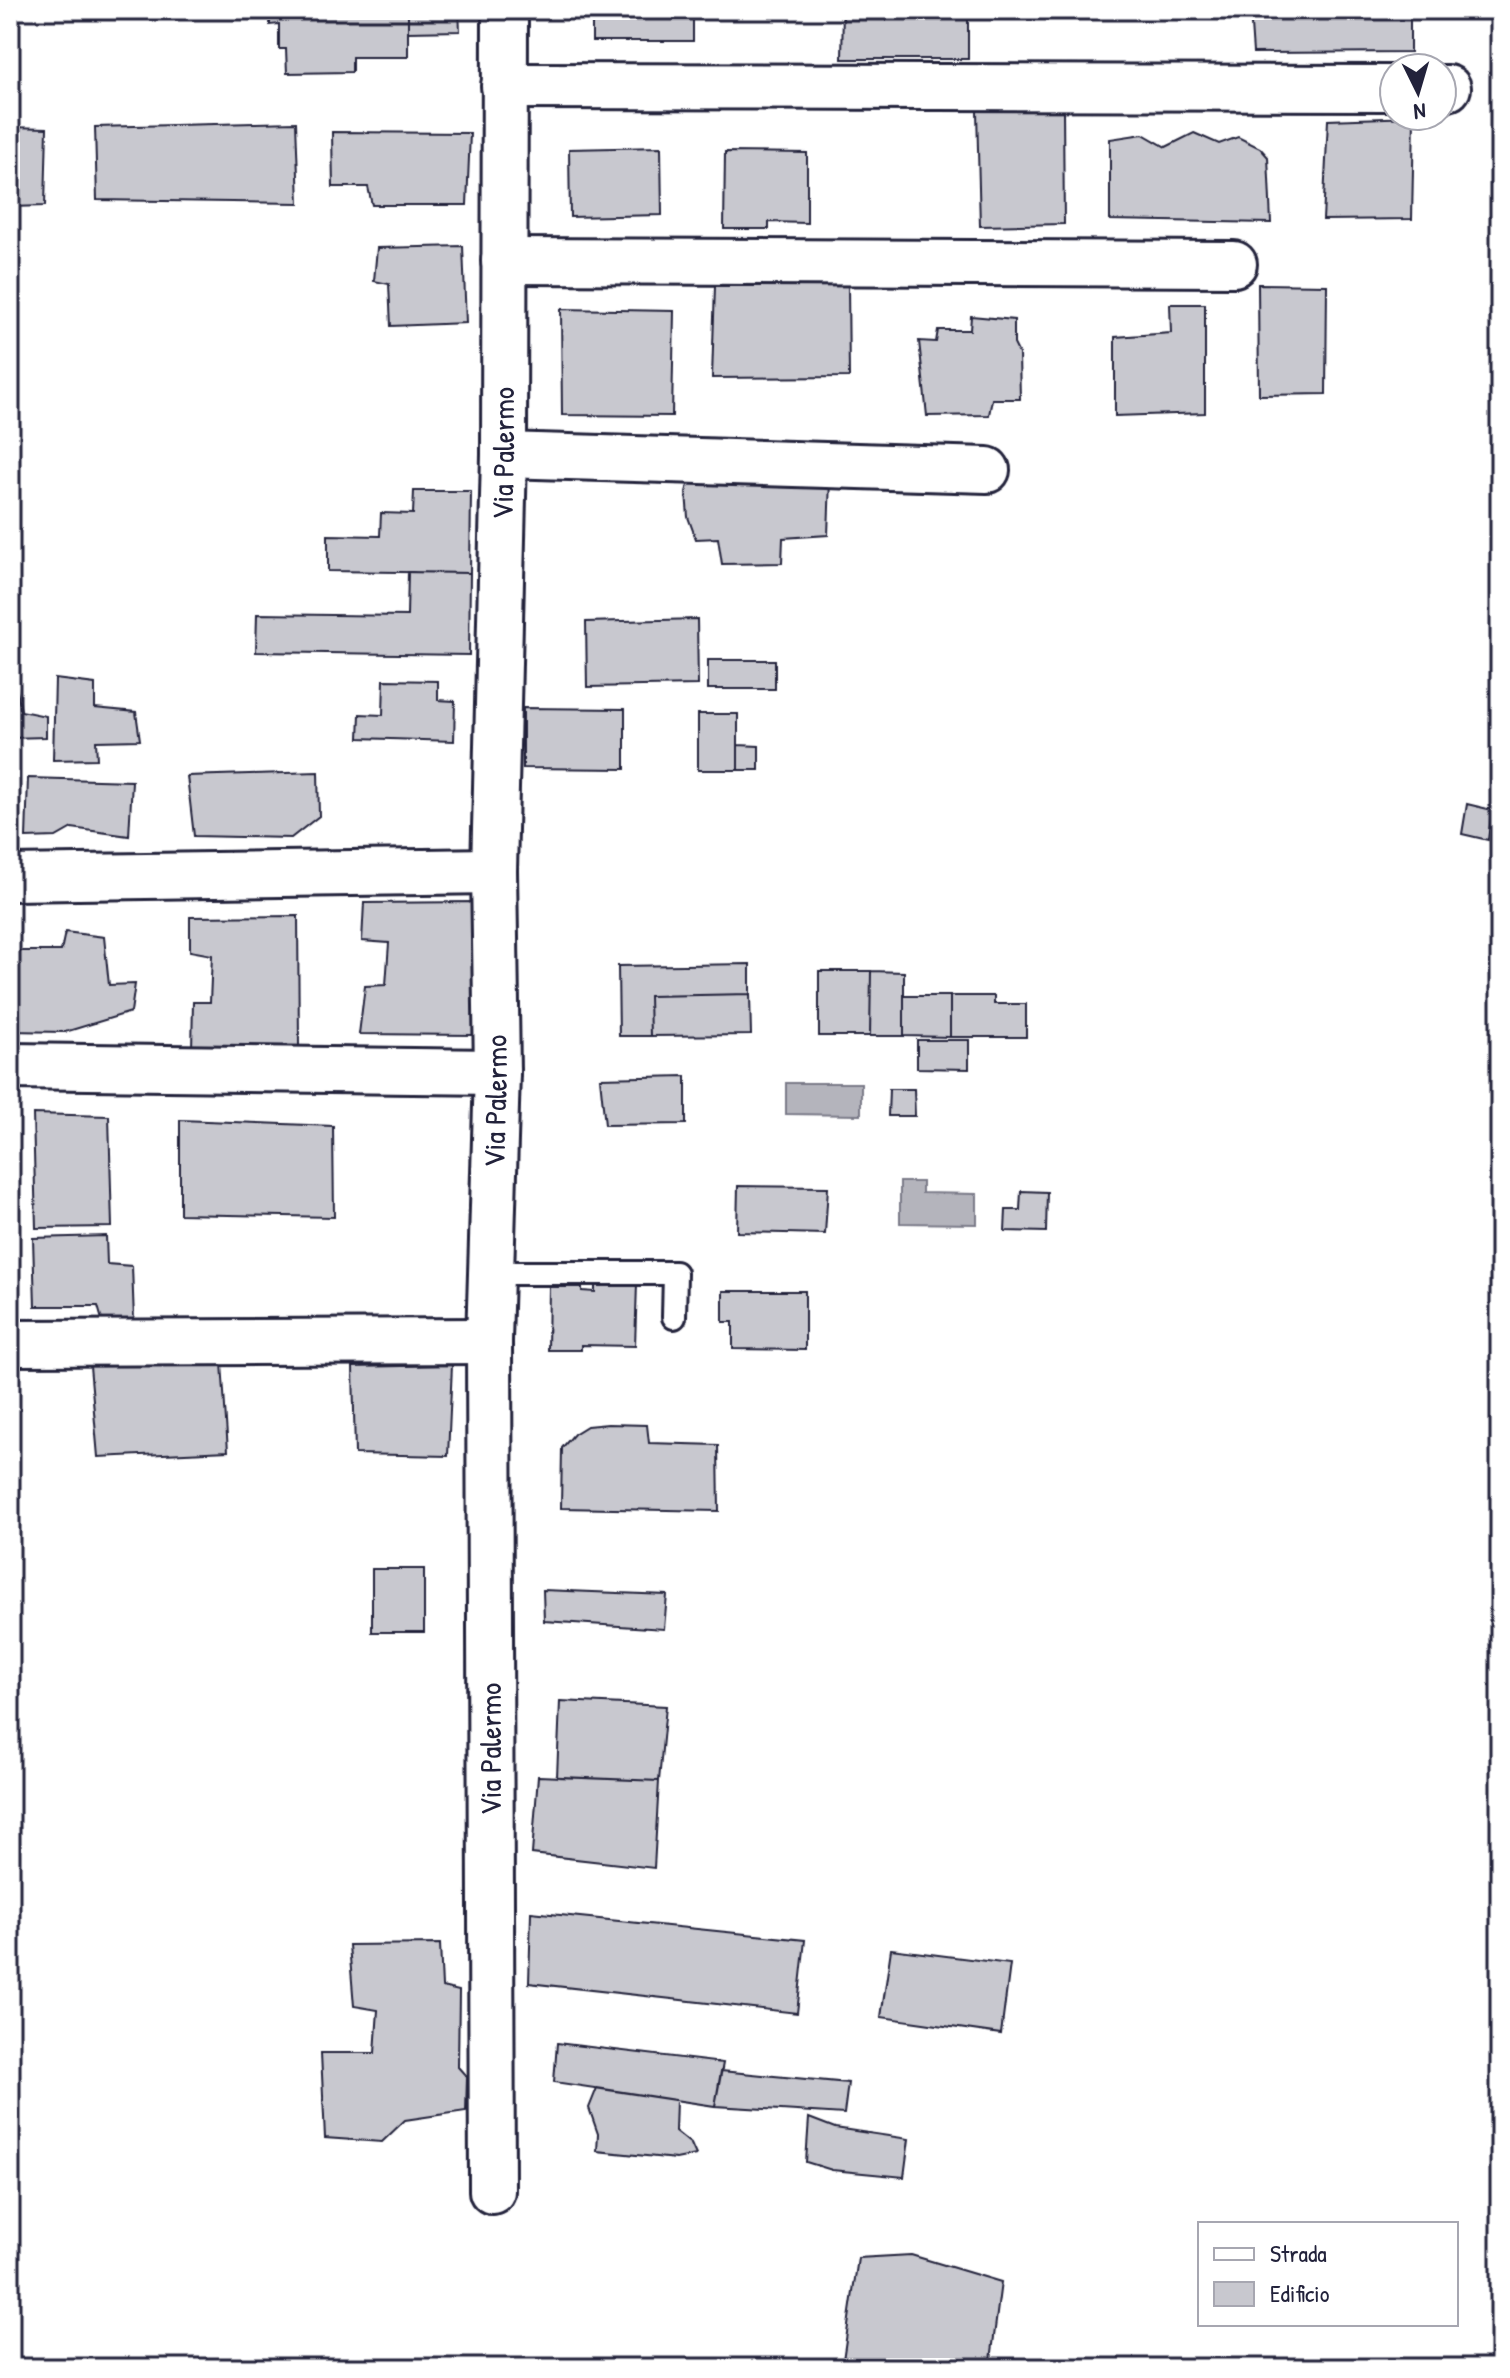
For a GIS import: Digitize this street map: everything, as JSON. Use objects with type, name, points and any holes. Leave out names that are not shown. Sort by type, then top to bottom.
[{"type":"street","name":"Via Palermo","points":[[492,2191],[489,1341],[497,1072],[494,871],[504,455],[505,10]]},
{"type":"street","points":[[504,86],[1378,88]]},
{"type":"street","points":[[504,261],[1234,264]]},
{"type":"street","points":[[504,455],[987,470]]},
{"type":"street","points":[[10,878],[494,871]]},
{"type":"street","points":[[10,1066],[497,1072]]},
{"type":"street","points":[[10,1343],[489,1341]]},
{"type":"lane","points":[[491,1273],[675,1273],[674,1317]]},
{"type":"shaded area","points":[[786,1083],[861,1083],[861,1115],[786,1114]]},
{"type":"shaded area","points":[[900,1182],[922,1182],[922,1193],[977,1194],[977,1224],[900,1223]]},
{"type":"building","points":[[270,10],[334,10],[334,14],[351,14],[351,10],[408,10],[408,57],[352,57],[352,72],[287,73],[286,49],[279,49],[279,24],[270,25]]},
{"type":"building","points":[[459,10],[460,31],[408,32],[408,11]]},
{"type":"building","points":[[592,10],[693,10],[693,41],[592,41]]},
{"type":"building","points":[[843,10],[968,10],[968,59],[842,59]]},
{"type":"building","points":[[1250,10],[1410,10],[1410,52],[1253,53]]},
{"type":"building","points":[[1063,110],[1064,224],[980,226],[977,111]]},
{"type":"building","points":[[1378,118],[1378,132],[1414,132],[1412,219],[1323,220],[1328,120]]},
{"type":"building","points":[[296,122],[299,203],[97,200],[95,127]]},
{"type":"building","points":[[10,127],[47,128],[45,206],[10,207]]},
{"type":"building","points":[[332,132],[470,133],[467,205],[372,205],[368,187],[333,187]]},
{"type":"building","points":[[1194,133],[1219,144],[1238,137],[1260,148],[1268,157],[1271,223],[1110,220],[1110,139],[1143,134],[1166,147]]},
{"type":"building","points":[[661,147],[662,215],[570,217],[569,149]]},
{"type":"building","points":[[725,152],[807,153],[807,223],[769,222],[769,229],[724,229]]},
{"type":"building","points":[[463,246],[466,323],[391,326],[389,284],[374,281],[377,248]]},
{"type":"building","points":[[1258,284],[1327,285],[1326,394],[1259,395]]},
{"type":"building","points":[[715,286],[848,286],[849,377],[712,378]]},
{"type":"building","points":[[1170,304],[1205,304],[1205,413],[1115,416],[1115,337],[1171,333]]},
{"type":"building","points":[[561,309],[674,311],[672,416],[562,415]]},
{"type":"building","points":[[971,316],[1014,320],[1014,344],[1019,354],[1020,399],[992,399],[989,415],[927,416],[919,341],[936,342],[938,330],[970,330]]},
{"type":"building","points":[[691,475],[830,479],[828,535],[783,538],[782,563],[722,564],[718,538],[696,539],[688,517],[686,492]]},
{"type":"building","points":[[414,491],[471,491],[470,573],[328,571],[328,535],[380,536],[381,513],[413,514]]},
{"type":"building","points":[[408,572],[470,573],[469,655],[256,652],[257,614],[407,616]]},
{"type":"building","points":[[697,619],[698,685],[587,687],[586,622]]},
{"type":"building","points":[[708,660],[775,660],[775,689],[708,689]]},
{"type":"building","points":[[55,679],[95,684],[95,708],[136,712],[140,740],[96,741],[97,759],[53,760]]},
{"type":"building","points":[[384,680],[438,681],[438,700],[455,701],[454,741],[359,738],[360,714],[383,715]]},
{"type":"building","points":[[10,684],[16,686],[21,711],[46,716],[46,737],[10,738]]},
{"type":"building","points":[[523,708],[625,709],[625,769],[523,768]]},
{"type":"building","points":[[698,714],[738,714],[738,770],[698,770]]},
{"type":"building","points":[[738,745],[759,746],[759,770],[738,770]]},
{"type":"building","points":[[318,772],[319,816],[291,838],[194,836],[187,776]]},
{"type":"building","points":[[28,778],[132,781],[129,836],[72,828],[56,837],[26,838]]},
{"type":"building","points":[[1467,804],[1492,810],[1488,840],[1462,834]]},
{"type":"building","points":[[474,902],[473,1035],[359,1034],[365,986],[386,985],[389,943],[362,941],[364,903]]},
{"type":"building","points":[[298,916],[299,1046],[192,1050],[193,1002],[210,1002],[212,955],[190,951],[190,917]]},
{"type":"building","points":[[65,932],[104,937],[109,985],[135,984],[131,1012],[65,1032],[10,1031],[10,951],[61,951]]},
{"type":"building","points":[[750,964],[750,994],[649,996],[650,1036],[619,1036],[618,966]]},
{"type":"building","points":[[819,971],[871,971],[870,1036],[819,1036]]},
{"type":"building","points":[[871,971],[904,972],[904,1036],[870,1036]]},
{"type":"building","points":[[750,994],[751,1035],[650,1036],[649,996]]},
{"type":"building","points":[[904,996],[950,996],[950,1037],[904,1036]]},
{"type":"building","points":[[950,996],[994,996],[994,1004],[1026,1004],[1026,1037],[950,1037]]},
{"type":"building","points":[[917,1040],[969,1040],[969,1069],[917,1068]]},
{"type":"building","points":[[686,1076],[686,1124],[605,1125],[600,1078]]},
{"type":"building","points":[[889,1089],[914,1089],[915,1116],[888,1116]]},
{"type":"building","points":[[33,1114],[109,1116],[112,1227],[36,1228]]},
{"type":"building","points":[[180,1120],[333,1126],[334,1217],[180,1214]]},
{"type":"building","points":[[738,1186],[828,1187],[825,1234],[737,1232]]},
{"type":"building","points":[[1021,1191],[1047,1192],[1046,1232],[1005,1231],[1006,1210],[1020,1210]]},
{"type":"building","points":[[106,1236],[107,1264],[132,1266],[134,1320],[102,1320],[98,1306],[35,1306],[33,1238]]},
{"type":"building","points":[[595,1282],[637,1283],[635,1346],[581,1345],[581,1350],[548,1350],[549,1287],[582,1287],[582,1291],[595,1292]]},
{"type":"building","points":[[723,1291],[805,1291],[805,1350],[733,1349],[733,1322],[723,1322]]},
{"type":"building","points":[[222,1363],[228,1451],[98,1457],[90,1366]]},
{"type":"building","points":[[452,1365],[448,1456],[355,1454],[353,1367]]},
{"type":"building","points":[[647,1425],[649,1443],[718,1445],[719,1511],[561,1508],[562,1448],[574,1434],[587,1426]]},
{"type":"building","points":[[372,1569],[424,1569],[424,1632],[372,1632]]},
{"type":"building","points":[[543,1590],[667,1595],[664,1629],[544,1621]]},
{"type":"building","points":[[560,1701],[666,1706],[659,1781],[557,1777]]},
{"type":"building","points":[[538,1776],[659,1781],[654,1868],[532,1854]]},
{"type":"building","points":[[531,1912],[805,1940],[797,2013],[529,1983]]},
{"type":"building","points":[[440,1944],[442,1987],[459,1991],[458,2067],[467,2077],[466,2111],[405,2120],[382,2142],[325,2138],[321,2053],[375,2053],[378,2010],[354,2006],[349,1945]]},
{"type":"building","points":[[891,1949],[1010,1964],[1001,2034],[881,2017]]},
{"type":"building","points":[[557,2043],[723,2063],[715,2106],[554,2082]]},
{"type":"building","points":[[721,2071],[848,2083],[844,2114],[715,2106]]},
{"type":"building","points":[[597,2088],[676,2100],[675,2131],[691,2144],[696,2155],[676,2159],[597,2151],[598,2134],[589,2108]]},
{"type":"building","points":[[809,2118],[835,2128],[909,2139],[904,2177],[832,2170],[806,2162]]},
{"type":"building","points":[[911,2255],[1001,2282],[990,2368],[888,2368],[843,2360],[858,2258]]}]
